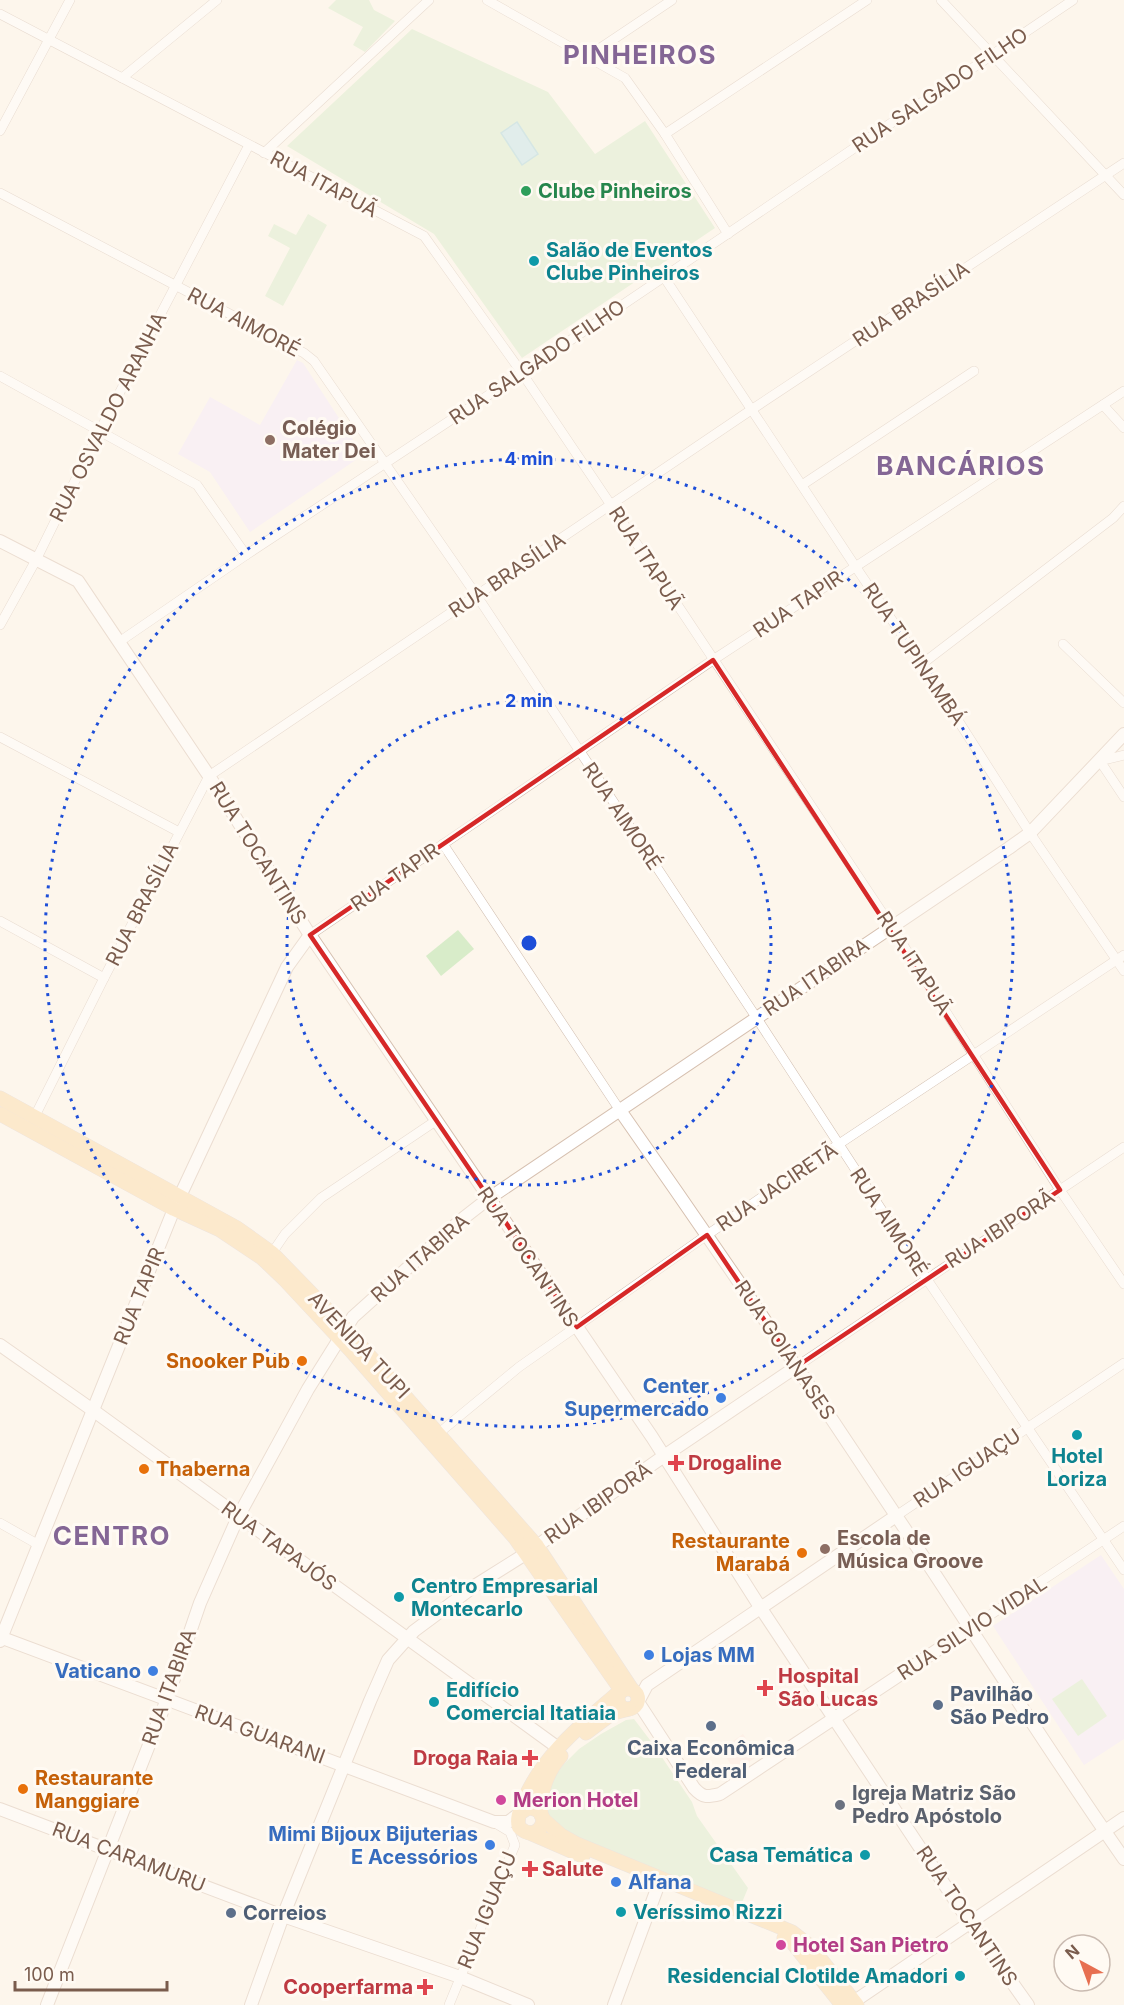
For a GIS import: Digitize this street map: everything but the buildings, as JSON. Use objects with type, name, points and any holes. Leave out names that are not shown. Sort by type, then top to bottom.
[{"type":"main road","name":"AVENIDA TUPI","points":[[0,1098],[35,1116],[262,1258],[342,1333],[439,1433],[532,1550],[626,1689]]},
{"type":"main road","name":"AVENIDA TUPI","points":[[0,1114],[177,1203],[237,1228],[272,1253],[532,1550]]},
{"type":"main road","points":[[626,1689],[638,1694],[633,1705],[619,1704],[618,1696],[626,1689]]},
{"type":"main road","points":[[626,1689],[557,1748],[540,1769],[519,1814],[519,1827],[549,1842],[773,1932],[792,1942],[851,2004]]},
{"type":"main road","name":"RUA IGUAÇU","points":[[542,1817],[542,1793],[556,1761],[596,1725],[613,1713],[633,1705]]},
{"type":"main road","points":[[519,1814],[525,1809],[535,1809],[561,1835],[577,1844],[792,1932],[812,1947],[851,2004]]},
{"type":"main road","points":[[530,1833],[541,1827],[542,1817]]},
{"type":"street","points":[[0,131],[70,0]]},
{"type":"street","points":[[122,78],[217,0]]},
{"type":"street","points":[[264,153],[429,0]]},
{"type":"street","points":[[487,0],[625,78],[665,134],[728,234]]},
{"type":"street","points":[[587,57],[672,0]]},
{"type":"street","points":[[665,134],[867,0]]},
{"type":"street","points":[[940,0],[1124,195]]},
{"type":"street","name":"RUA SALGADO FILHO","points":[[119,642],[246,555],[522,373],[1073,0]]},
{"type":"street","name":"RUA ITAPUÃ","points":[[0,14],[424,236],[522,373],[611,505],[891,926],[1060,1190],[1124,1284]]},
{"type":"street","name":"RUA OSVALDO ARANHA","points":[[0,625],[36,560],[99,432],[249,145]]},
{"type":"street","name":"RUA BRASÍLIA","points":[[35,1116],[209,776],[751,410],[1124,163]]},
{"type":"street","name":"RUA AIMORÉ","points":[[0,193],[304,353],[314,362],[477,596],[926,1278],[1124,1570]]},
{"type":"street","name":"RUA TUPINAMBÁ","points":[[664,277],[922,664],[1030,833],[1120,957],[1124,971]]},
{"type":"street","points":[[802,485],[974,371]]},
{"type":"street","points":[[0,376],[197,485],[246,555]]},
{"type":"street","name":"RUA TAPIR","points":[[0,1639],[177,1203],[287,967],[310,935],[713,660],[1124,391]]},
{"type":"street","points":[[1103,405],[1124,428]]},
{"type":"street","points":[[922,664],[1113,518],[1124,507]]},
{"type":"street","name":"RUA TOCANTINS","points":[[0,541],[78,581],[209,776],[310,935],[664,1456],[760,1607],[970,1923],[1028,2005]]},
{"type":"street","points":[[1063,645],[1124,704]]},
{"type":"street","name":"RUA ITABIRA","points":[[47,2005],[167,1699],[200,1603],[238,1517],[308,1389],[353,1317],[444,1235],[488,1199],[1030,833],[1124,734]]},
{"type":"street","points":[[0,737],[179,832]]},
{"type":"street","points":[[1124,754],[1100,761],[1124,797]]},
{"type":"street","name":"RUA GOIANASES","points":[[443,844],[1124,1859]]},
{"type":"street","points":[[0,921],[104,978]]},
{"type":"street","name":"RUA JACIRETÃ","points":[[439,1433],[519,1367],[707,1235],[1120,957]]},
{"type":"street","points":[[272,1253],[285,1234],[321,1198],[437,1120]]},
{"type":"street","name":"RUA IBIPORÃ","points":[[251,2005],[283,1916],[370,1701],[388,1660],[407,1638],[476,1585],[532,1550],[664,1456],[1124,1147]]},
{"type":"street","name":"RUA TAPAJÓS","points":[[0,1345],[557,1748]]},
{"type":"street","name":"RUA IGUAÇU","points":[[633,1705],[647,1685],[1124,1363]]},
{"type":"street","points":[[0,1523],[39,1545]]},
{"type":"street","name":"RUA SILVIO VIDAL","points":[[633,1705],[700,1796],[720,1794],[1124,1526]]},
{"type":"street","name":"RUA GUARANI","points":[[0,1639],[494,1822]]},
{"type":"street","name":"RUA CARAMURU","points":[[0,1809],[283,1916],[460,1977],[528,2005]]},
{"type":"street","points":[[494,1822],[508,1822],[519,1814]]},
{"type":"street","points":[[851,2004],[1124,1818]]},
{"type":"street","name":"RUA IGUAÇU","points":[[448,2005],[515,1845],[510,1832],[494,1822]]},
{"type":"street","points":[[515,1845],[523,1835],[530,1833]]},
{"type":"street","points":[[614,2005],[658,1886]]},
{"type":"highlighted area","points":[[713,660],[1060,1190],[796,1367],[707,1235],[577,1327],[310,935]]},
{"type":"shaded area","name":"Colégio Mater Dei","points":[[297,360],[303,363],[363,455],[250,532],[210,472],[178,454],[210,397],[260,425]]},
{"type":"shaded area","points":[[1101,1555],[1124,1589],[1124,1739],[1084,1765],[993,1626]]},
{"type":"shaded area","points":[[743,1734],[758,1756],[735,1771],[721,1749]]},
{"type":"green space","points":[[336,0],[369,0],[374,10],[395,21],[365,52],[353,45],[363,27],[328,8]]},
{"type":"green space","name":"Clube Pinheiros","points":[[412,29],[548,92],[595,154],[645,121],[715,228],[522,358],[434,234],[287,146]]},
{"type":"green space","points":[[308,214],[327,225],[283,306],[265,296],[290,248],[268,236],[274,224],[296,235]]},
{"type":"green space","points":[[458,930],[474,949],[441,976],[426,956]]},
{"type":"green space","points":[[1082,1679],[1107,1716],[1078,1736],[1052,1699]]},
{"type":"green space","points":[[634,1719],[692,1802],[697,1816],[748,1888],[741,1905],[575,1840],[551,1822],[546,1811],[550,1784],[563,1765],[579,1749],[601,1734],[626,1720]]},
{"type":"water","points":[[517,122],[538,154],[522,165],[501,133]]},
{"type":"place","name":"Clube Pinheiros","points":[[526,191]]},
{"type":"place","name":"Salão de Eventos Clube Pinheiros","points":[[534,261]]},
{"type":"place","name":"Colégio Mater Dei","points":[[270,440]]},
{"type":"place","name":"Snooker Pub","points":[[302,1361]]},
{"type":"place","name":"Center Supermercado","points":[[721,1398]]},
{"type":"place","name":"Hotel Loriza","points":[[1077,1435]]},
{"type":"place","name":"Drogaline","points":[[676,1463]]},
{"type":"place","name":"Thaberna","points":[[144,1469]]},
{"type":"place","name":"Escola de Música Groove","points":[[825,1549]]},
{"type":"place","name":"Restaurante Marabá","points":[[802,1553]]},
{"type":"place","name":"Centro Empresarial Montecarlo","points":[[399,1597]]},
{"type":"place","name":"Lojas MM","points":[[649,1655]]},
{"type":"place","name":"Vaticano","points":[[153,1671]]},
{"type":"place","name":"Hospital São Lucas","points":[[765,1688]]},
{"type":"place","name":"Edifício Comercial Itatiaia","points":[[434,1702]]},
{"type":"place","name":"Pavilhão São Pedro","points":[[938,1705]]},
{"type":"place","name":"Caixa Econômica Federal","points":[[711,1726]]},
{"type":"place","name":"Droga Raia","points":[[530,1758]]},
{"type":"place","name":"Restaurante Manggiare","points":[[23,1789]]},
{"type":"place","name":"Merion Hotel","points":[[501,1800]]},
{"type":"place","name":"Igreja Matriz São Pedro Apóstolo","points":[[840,1805]]},
{"type":"place","name":"Mimi Bijoux Bijuterias E Acessórios","points":[[490,1845]]},
{"type":"place","name":"Casa Temática","points":[[865,1855]]},
{"type":"place","name":"Salute","points":[[530,1869]]},
{"type":"place","name":"Alfana","points":[[616,1882]]},
{"type":"place","name":"Veríssimo Rizzi","points":[[621,1912]]},
{"type":"place","name":"Correios","points":[[231,1913]]},
{"type":"place","name":"Hotel San Pietro","points":[[781,1945]]},
{"type":"place","name":"Residencial Clotilde Amadori","points":[[960,1976]]},
{"type":"place","name":"Cooperfarma","points":[[425,1987]]},
{"type":"district","name":"PINHEIROS","points":[[640,55]]},
{"type":"district","name":"BANCÁRIOS","points":[[961,466]]},
{"type":"district","name":"CENTRO","points":[[112,1536]]}]
